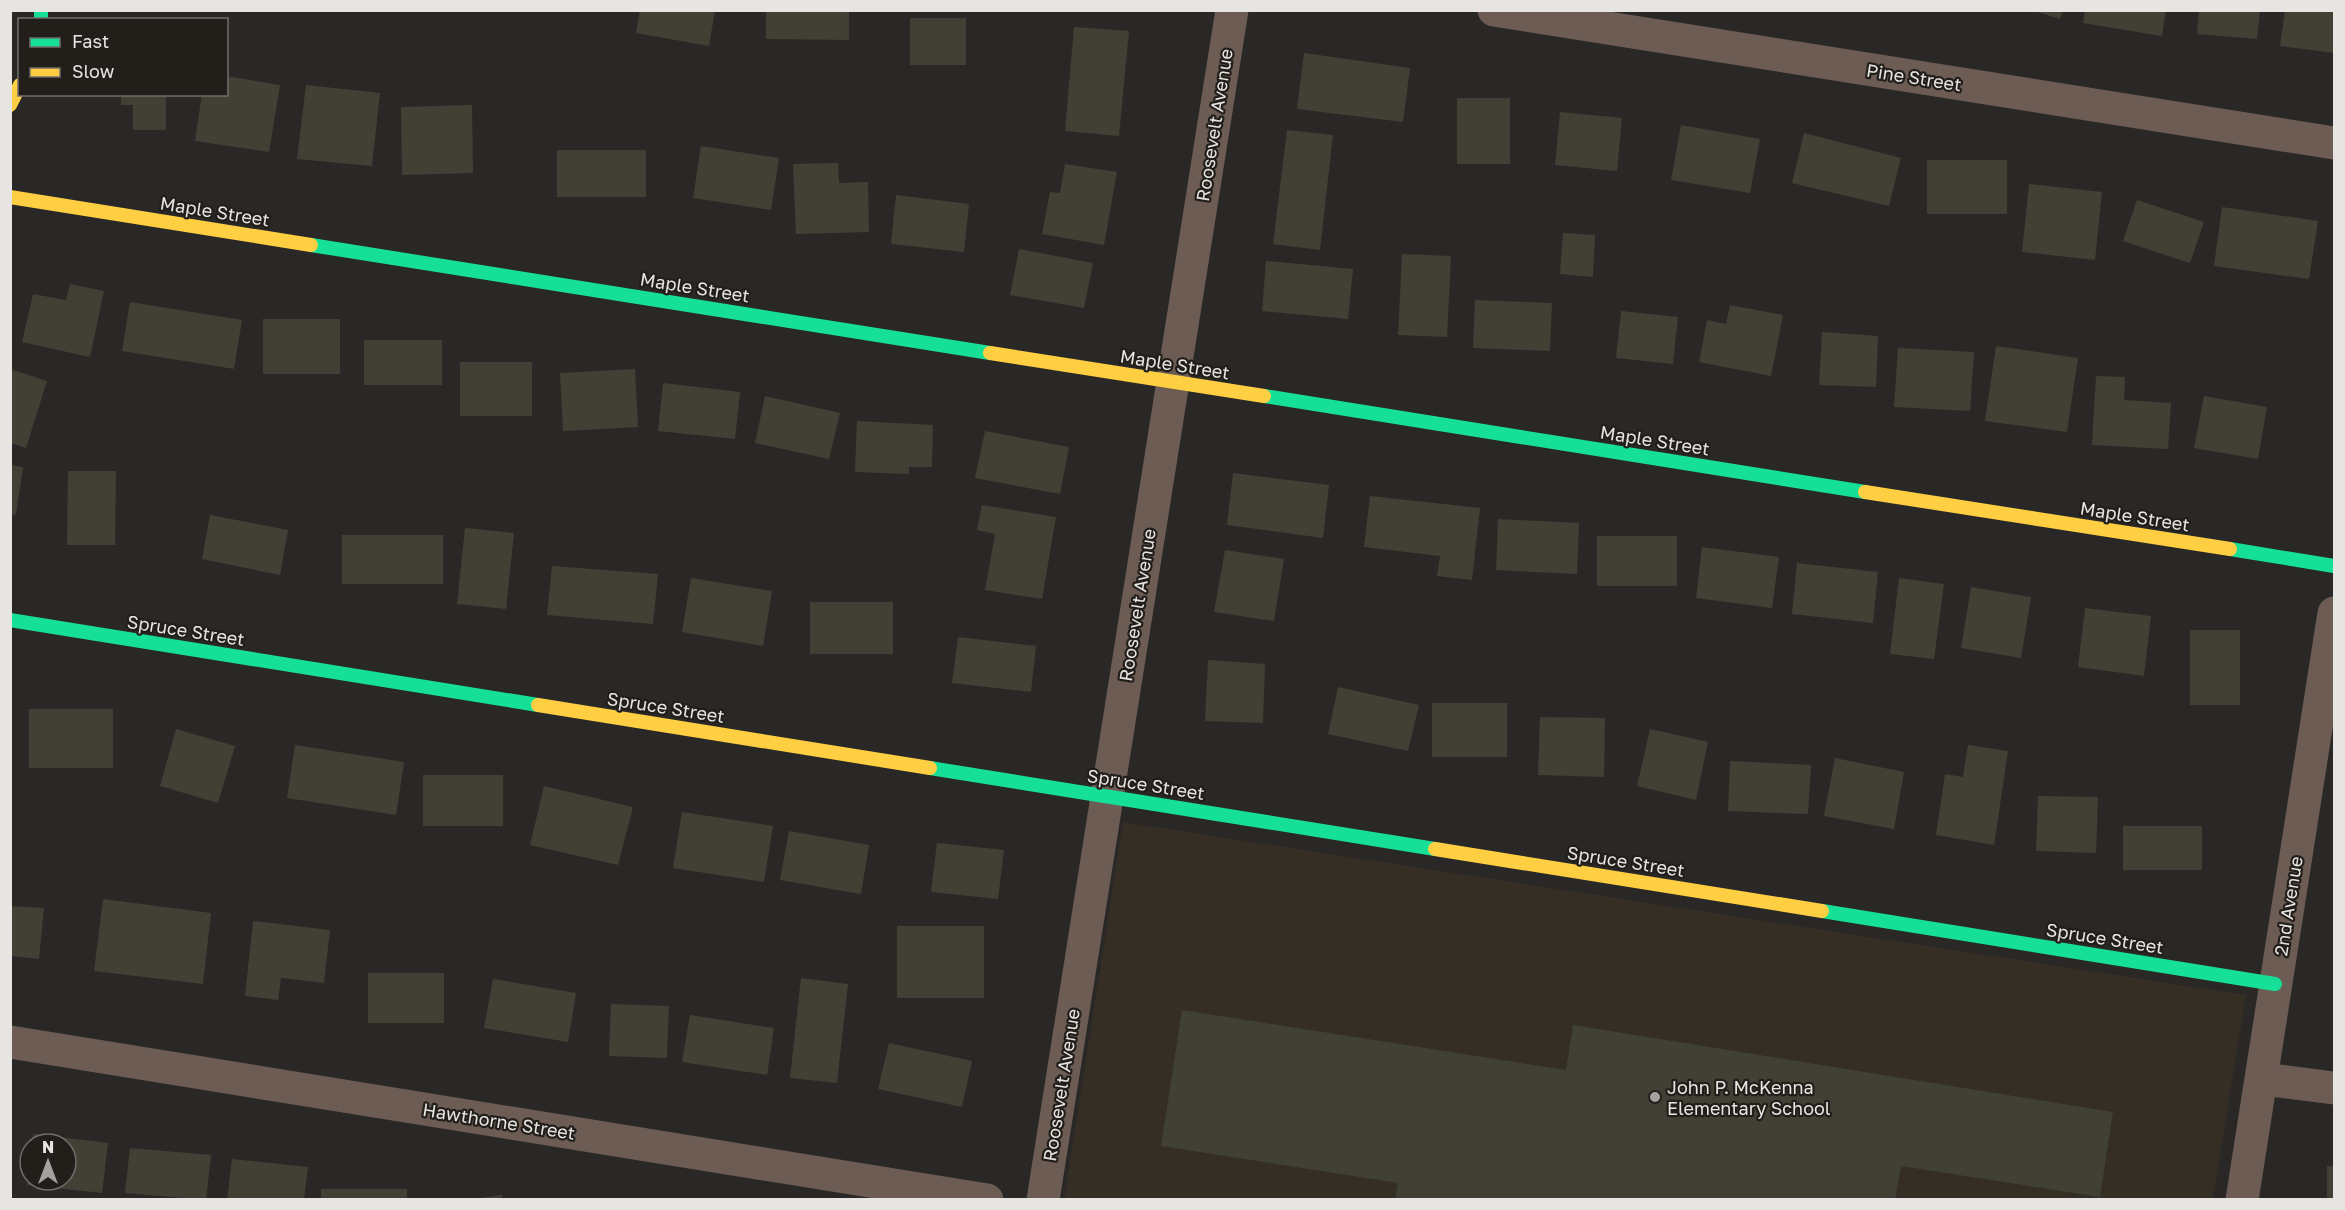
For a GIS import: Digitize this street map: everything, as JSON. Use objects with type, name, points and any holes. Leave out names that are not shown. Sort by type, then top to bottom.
[{"type":"street","name":"Roosevelt Avenue","points":[[1043,1200],[1232,10]]},
{"type":"street","name":"Pine Street","points":[[1494,10],[2334,143]]},
{"type":"street","points":[[10,105],[18,88]]},
{"type":"street","name":"Maple Street","points":[[10,197],[2334,566]]},
{"type":"street","name":"2nd Avenue","points":[[2242,1200],[2263,1079],[2275,984],[2334,613]]},
{"type":"street","name":"Spruce Street","points":[[10,620],[2275,984]]},
{"type":"street","name":"Hawthorne Street","points":[[10,1042],[987,1200]]},
{"type":"street","points":[[2263,1079],[2334,1088]]},
{"type":"shaded area","name":"John P. McKenna Elementary School","points":[[1123,822],[2246,995],[2213,1199],[1064,1200]]},
{"type":"building","points":[[640,10],[715,10],[709,46],[636,33]]},
{"type":"building","points":[[766,10],[849,10],[849,40],[766,39]]},
{"type":"building","points":[[2031,10],[2063,10],[2060,19]]},
{"type":"building","points":[[2085,10],[2166,10],[2162,36],[2083,23]]},
{"type":"building","points":[[2199,10],[2260,10],[2257,39],[2197,34]]},
{"type":"building","points":[[2285,10],[2334,10],[2334,53],[2280,46]]},
{"type":"building","points":[[910,18],[966,18],[966,65],[910,65]]},
{"type":"building","points":[[1074,27],[1129,31],[1119,136],[1065,131]]},
{"type":"building","points":[[1304,53],[1410,68],[1403,122],[1297,109]]},
{"type":"building","points":[[228,76],[280,85],[269,152],[195,141],[202,96],[228,96]]},
{"type":"building","points":[[306,85],[380,93],[372,166],[297,159]]},
{"type":"building","points":[[121,96],[166,96],[166,130],[133,130],[133,105],[121,105]]},
{"type":"building","points":[[1457,98],[1510,98],[1510,164],[1457,164]]},
{"type":"building","points":[[472,105],[473,173],[402,175],[401,107]]},
{"type":"building","points":[[1560,112],[1622,118],[1617,171],[1555,165]]},
{"type":"building","points":[[1681,125],[1760,139],[1750,193],[1671,180]]},
{"type":"building","points":[[1287,130],[1333,135],[1320,250],[1273,244]]},
{"type":"building","points":[[1804,133],[1901,158],[1889,206],[1792,183]]},
{"type":"building","points":[[701,146],[779,158],[771,210],[693,198]]},
{"type":"building","points":[[557,150],[646,150],[646,197],[557,197]]},
{"type":"building","points":[[1927,160],[2007,160],[2007,214],[1927,214]]},
{"type":"building","points":[[838,163],[839,183],[868,182],[869,232],[796,234],[793,164]]},
{"type":"building","points":[[1065,164],[1117,172],[1104,245],[1042,234],[1050,192],[1060,193]]},
{"type":"building","points":[[2029,184],[2102,192],[2095,260],[2022,252]]},
{"type":"building","points":[[896,195],[969,204],[964,252],[891,244]]},
{"type":"building","points":[[2137,200],[2204,222],[2190,263],[2123,241]]},
{"type":"building","points":[[2222,207],[2318,221],[2309,279],[2214,266]]},
{"type":"building","points":[[1563,233],[1595,235],[1593,277],[1560,274]]},
{"type":"building","points":[[1019,249],[1093,263],[1084,308],[1010,295]]},
{"type":"building","points":[[1402,254],[1451,256],[1447,337],[1398,335]]},
{"type":"building","points":[[1266,261],[1353,269],[1348,319],[1262,311]]},
{"type":"building","points":[[70,284],[104,291],[90,357],[22,342],[33,294],[66,300]]},
{"type":"building","points":[[1475,300],[1552,303],[1550,351],[1473,348]]},
{"type":"building","points":[[130,302],[242,320],[234,369],[122,351]]},
{"type":"building","points":[[1730,305],[1783,315],[1771,376],[1699,362],[1707,320],[1726,324]]},
{"type":"building","points":[[1621,311],[1678,317],[1673,364],[1616,358]]},
{"type":"building","points":[[263,319],[340,319],[340,374],[263,374]]},
{"type":"building","points":[[1822,332],[1878,336],[1876,387],[1819,385]]},
{"type":"building","points":[[364,340],[442,340],[442,385],[364,385]]},
{"type":"building","points":[[1996,346],[2078,358],[2067,432],[1985,421]]},
{"type":"building","points":[[1898,348],[1974,352],[1970,411],[1894,407]]},
{"type":"building","points":[[460,362],[532,362],[532,416],[460,416]]},
{"type":"building","points":[[10,369],[47,381],[26,448],[10,443]]},
{"type":"building","points":[[635,369],[638,427],[563,431],[560,373]]},
{"type":"building","points":[[2096,376],[2125,377],[2124,400],[2171,403],[2168,449],[2092,445]]},
{"type":"building","points":[[663,383],[740,392],[735,439],[658,431]]},
{"type":"building","points":[[765,396],[840,413],[829,459],[755,443]]},
{"type":"building","points":[[2204,396],[2267,407],[2258,459],[2194,448]]},
{"type":"building","points":[[857,421],[933,425],[932,467],[909,467],[909,474],[855,472]]},
{"type":"building","points":[[985,431],[1069,447],[1060,494],[975,478]]},
{"type":"building","points":[[10,465],[23,467],[16,515],[10,514]]},
{"type":"building","points":[[68,471],[116,471],[115,545],[67,545]]},
{"type":"building","points":[[1233,473],[1329,485],[1323,538],[1227,525]]},
{"type":"building","points":[[1370,496],[1480,508],[1472,580],[1437,576],[1440,556],[1364,547]]},
{"type":"building","points":[[982,505],[1056,517],[1042,599],[985,590],[995,534],[977,530]]},
{"type":"building","points":[[210,515],[288,530],[280,575],[202,559]]},
{"type":"building","points":[[1498,519],[1579,523],[1577,574],[1496,570]]},
{"type":"building","points":[[465,528],[514,533],[506,609],[457,604]]},
{"type":"building","points":[[342,535],[443,535],[443,584],[342,584]]},
{"type":"building","points":[[1597,536],[1677,536],[1677,586],[1597,586]]},
{"type":"building","points":[[1702,547],[1779,557],[1772,608],[1696,598]]},
{"type":"building","points":[[1225,550],[1284,559],[1274,621],[1214,612]]},
{"type":"building","points":[[1797,563],[1878,572],[1873,623],[1792,614]]},
{"type":"building","points":[[552,566],[658,574],[653,624],[547,615]]},
{"type":"building","points":[[691,578],[772,591],[763,646],[682,632]]},
{"type":"building","points":[[1899,578],[1944,584],[1934,659],[1890,654]]},
{"type":"building","points":[[1971,587],[2031,597],[2021,658],[1961,648]]},
{"type":"building","points":[[810,602],[893,602],[893,654],[810,654]]},
{"type":"building","points":[[2085,608],[2151,616],[2144,676],[2078,667]]},
{"type":"building","points":[[2190,630],[2240,630],[2240,705],[2190,705]]},
{"type":"building","points":[[958,637],[1036,646],[1031,692],[952,683]]},
{"type":"building","points":[[1208,660],[1265,664],[1263,723],[1205,721]]},
{"type":"building","points":[[1338,687],[1419,705],[1408,751],[1328,734]]},
{"type":"building","points":[[1432,703],[1507,703],[1507,757],[1432,757]]},
{"type":"building","points":[[29,709],[113,709],[113,768],[29,768]]},
{"type":"building","points":[[1540,717],[1605,718],[1604,777],[1538,775]]},
{"type":"building","points":[[176,729],[235,746],[218,803],[160,786]]},
{"type":"building","points":[[1650,729],[1708,742],[1696,800],[1637,786]]},
{"type":"building","points":[[295,745],[404,762],[396,815],[287,798]]},
{"type":"building","points":[[1968,745],[2008,751],[1994,845],[1936,835],[1945,774],[1963,777]]},
{"type":"building","points":[[1835,758],[1904,772],[1894,829],[1824,816]]},
{"type":"building","points":[[1730,761],[1811,765],[1808,814],[1728,811]]},
{"type":"building","points":[[423,775],[503,775],[503,826],[423,826]]},
{"type":"building","points":[[544,786],[633,807],[618,865],[530,845]]},
{"type":"building","points":[[2038,796],[2098,797],[2096,853],[2036,851]]},
{"type":"building","points":[[682,812],[773,826],[764,882],[673,868]]},
{"type":"building","points":[[2123,826],[2202,826],[2202,870],[2123,870]]},
{"type":"building","points":[[789,831],[869,845],[861,894],[780,880]]},
{"type":"building","points":[[937,843],[1004,850],[998,899],[931,892]]},
{"type":"building","points":[[103,899],[211,913],[203,984],[94,971]]},
{"type":"building","points":[[10,906],[44,908],[39,959],[10,956]]},
{"type":"building","points":[[253,921],[330,930],[324,983],[281,978],[278,1000],[245,996]]},
{"type":"building","points":[[897,926],[984,926],[984,998],[897,998]]},
{"type":"building","points":[[368,973],[444,973],[444,1023],[368,1023]]},
{"type":"building","points":[[801,978],[848,984],[837,1083],[790,1078]]},
{"type":"building","points":[[493,979],[576,993],[568,1042],[484,1028]]},
{"type":"building","points":[[611,1004],[669,1006],[667,1058],[609,1056]]},
{"type":"building","points":[[1182,1010],[1566,1070],[1573,1025],[2113,1112],[2100,1197],[1901,1166],[1895,1200],[1395,1200],[1398,1183],[1161,1146]]},
{"type":"building","points":[[690,1015],[774,1028],[767,1075],[682,1062]]},
{"type":"building","points":[[889,1043],[972,1061],[962,1107],[878,1089]]},
{"type":"building","points":[[78,1139],[108,1143],[102,1193],[78,1190]]},
{"type":"building","points":[[130,1148],[211,1155],[206,1200],[125,1193]]},
{"type":"building","points":[[232,1159],[308,1167],[304,1200],[227,1200]]},
{"type":"building","points":[[2327,1166],[2334,1166],[2334,1200],[2327,1200]]},
{"type":"building","points":[[321,1189],[407,1189],[407,1200],[321,1200]]},
{"type":"building","points":[[502,1195],[502,1200],[481,1200],[480,1198]]},
{"type":"traffic: fast","points":[[41,10],[41,18]]},
{"type":"traffic: fast","points":[[311,245],[990,353]]},
{"type":"traffic: fast","points":[[1264,396],[1865,492]]},
{"type":"traffic: fast","points":[[2230,549],[2334,566]]},
{"type":"traffic: fast","points":[[10,620],[538,705]]},
{"type":"traffic: fast","points":[[930,768],[1435,849]]},
{"type":"traffic: fast","points":[[1822,911],[2275,984]]},
{"type":"traffic: slow","points":[[10,105],[18,89]]},
{"type":"traffic: slow","points":[[10,197],[311,245]]},
{"type":"traffic: slow","points":[[990,353],[1264,396]]},
{"type":"traffic: slow","points":[[1865,492],[2230,549]]},
{"type":"traffic: slow","points":[[538,705],[930,768]]},
{"type":"traffic: slow","points":[[1435,849],[1822,911]]},
{"type":"place","name":"John P. McKenna Elementary School","points":[[1655,1097]]}]
